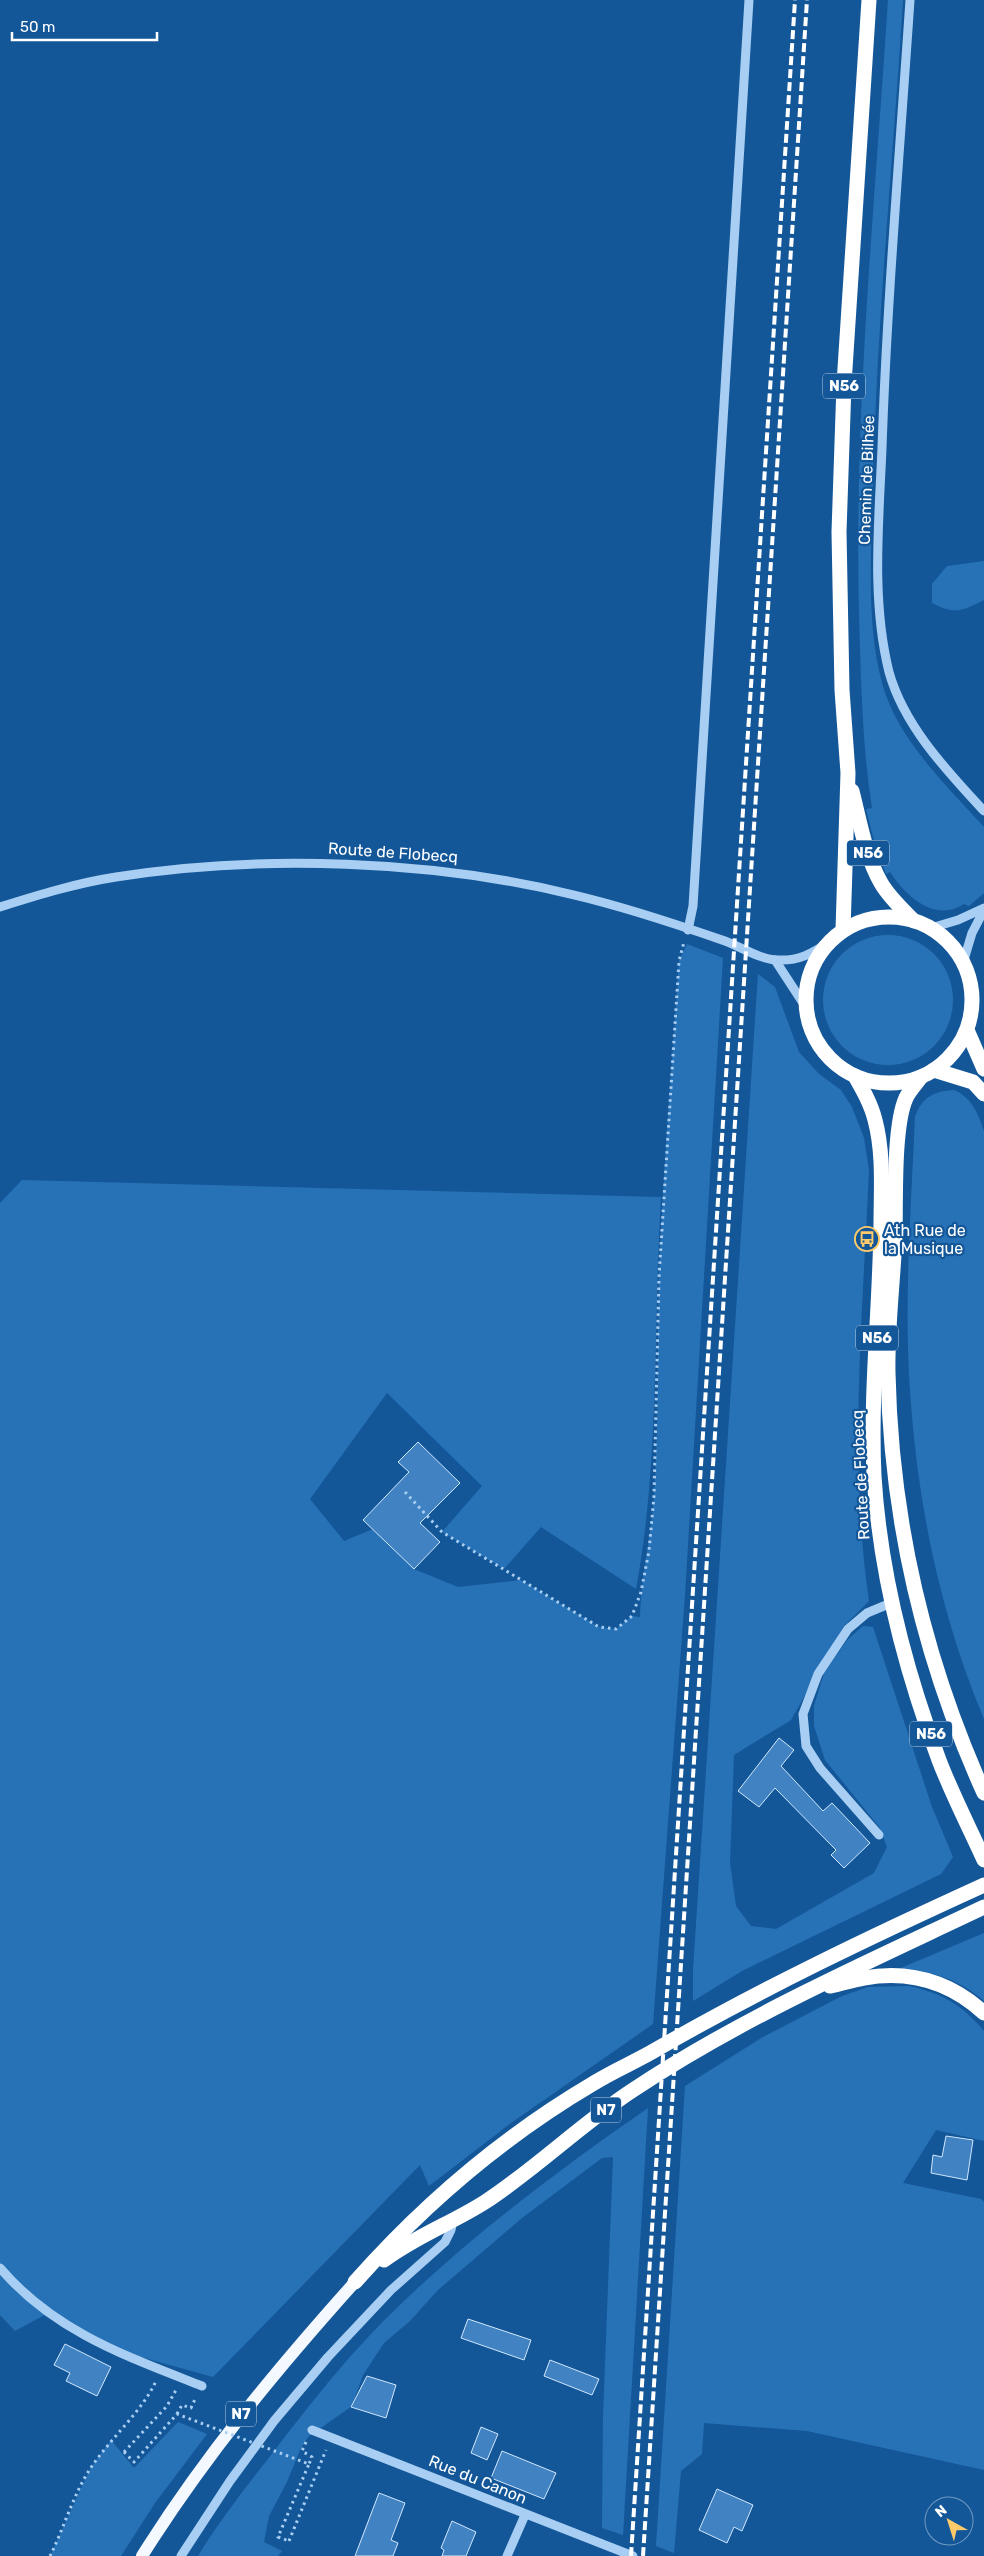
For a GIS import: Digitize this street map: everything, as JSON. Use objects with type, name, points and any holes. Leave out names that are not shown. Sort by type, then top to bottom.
[{"type":"highway","name":"N56","points":[[843,930],[848,773],[842,690],[840,522],[844,384],[869,0]]},
{"type":"highway","name":"N56","points":[[848,773],[870,860],[881,883],[893,900],[914,921]]},
{"type":"highway","name":"N56","points":[[896,917],[914,921],[931,928],[955,949],[963,963],[972,994],[967,1030],[948,1058],[927,1073],[904,1082],[888,1083],[854,1076],[839,1067],[821,1047],[809,1024],[806,1006],[810,976],[815,961],[828,942],[843,930],[859,922],[877,918],[896,917]]},
{"type":"highway","points":[[967,1030],[984,1069]]},
{"type":"highway","points":[[927,1073],[973,1082],[984,1094]]},
{"type":"highway","name":"Route de Flobecq","points":[[927,1073],[906,1097],[898,1154],[888,1371],[891,1442],[898,1502],[909,1568],[926,1638],[947,1702],[984,1793]]},
{"type":"highway","name":"Route de Flobecq","points":[[854,1076],[867,1098],[875,1120],[882,1155],[881,1250],[873,1437],[880,1542],[891,1603],[913,1682],[940,1762],[984,1860]]},
{"type":"highway","points":[[356,2282],[392,2240],[447,2189],[516,2135],[587,2087],[756,1993],[826,1957],[980,1885]]},
{"type":"highway","name":"N7","points":[[356,2282],[401,2247],[485,2202],[631,2091],[687,2056],[806,1990],[983,1908]]},
{"type":"highway","points":[[806,1990],[865,1978],[901,1975],[925,1978],[946,1985],[967,1998],[984,2013]]},
{"type":"main road","name":"N7","points":[[142,2556],[203,2464],[246,2407],[356,2282]]},
{"type":"street","points":[[688,930],[693,906],[749,0]]},
{"type":"street","name":"Chemin de Bilhée","points":[[910,0],[884,386],[879,530],[879,592],[883,637],[890,674],[919,734],[953,778],[984,811]]},
{"type":"street","name":"Route de Flobecq","points":[[0,906],[114,877],[224,865],[290,863],[436,871],[503,879],[634,911],[775,960],[810,955],[828,942]]},
{"type":"street","points":[[931,928],[958,920],[984,909]]},
{"type":"street","points":[[963,963],[972,934],[984,909]]},
{"type":"street","points":[[775,960],[806,1006]]},
{"type":"street","points":[[879,1836],[820,1768],[806,1746],[803,1714],[818,1674],[848,1629],[867,1613],[891,1603]]},
{"type":"street","points":[[181,2556],[230,2481],[274,2421],[328,2357],[390,2290],[445,2242],[454,2219]]},
{"type":"street","points":[[0,2268],[11,2282],[54,2318],[112,2349],[201,2388]]},
{"type":"street","name":"Rue du Canon","points":[[312,2430],[332,2436],[525,2515],[634,2556]]},
{"type":"street","points":[[507,2556],[525,2515]]},
{"type":"path","points":[[406,1492],[442,1532],[599,1627],[616,1629],[632,1616],[641,1592],[649,1551],[654,1496],[659,1277],[678,962],[688,930]]},
{"type":"path","points":[[50,2556],[90,2467],[119,2429],[150,2394],[161,2371]]},
{"type":"path","points":[[183,2379],[167,2406],[124,2452],[134,2462],[177,2414],[182,2405],[191,2408],[201,2388]]},
{"type":"path","points":[[177,2414],[309,2464]]},
{"type":"path","points":[[312,2430],[302,2451],[312,2456],[278,2536],[289,2541],[332,2436]]},
{"type":"shaded area","points":[[888,0],[903,0],[878,360],[871,608],[877,659],[889,704],[899,723],[924,760],[984,827],[984,893],[969,906],[964,904],[953,909],[942,910],[932,909],[922,904],[904,890],[890,872],[886,874],[873,837],[866,809],[872,808],[864,735],[860,662],[858,536],[860,459],[867,306]]},
{"type":"shaded area","points":[[984,561],[984,600],[970,607],[958,610],[947,609],[932,603],[932,584],[947,566]]},
{"type":"shaded area","points":[[888,935],[901,936],[913,940],[934,954],[948,975],[952,987],[952,1013],[948,1025],[934,1046],[913,1060],[901,1064],[888,1065],[875,1064],[863,1060],[842,1046],[828,1025],[824,1013],[823,1000],[824,987],[828,975],[842,954],[863,940],[875,936]]},
{"type":"shaded area","points":[[687,944],[723,958],[685,1595],[653,2024],[511,2123],[429,2186],[420,2165],[213,2377],[112,2349],[48,2313],[15,2331],[0,2315],[0,1203],[22,1180],[661,1197],[649,1492],[636,1589],[541,1527],[504,1569],[442,1532],[482,1486],[387,1393],[310,1499],[344,1541],[373,1529],[414,1569],[458,1587],[521,1580],[599,1627],[616,1629],[632,1616],[640,1617],[642,1587],[653,1512],[657,1443],[659,1278],[663,1199],[679,961]]},
{"type":"shaded area","points":[[758,974],[775,987],[799,1052],[819,1074],[841,1090],[852,1107],[864,1138],[869,1170],[858,1439],[859,1493],[869,1601],[845,1625],[791,1720],[734,1755],[730,1863],[736,1906],[751,1926],[776,1929],[874,1873],[887,1847],[880,1828],[825,1760],[814,1726],[814,1706],[824,1673],[847,1640],[863,1626],[873,1627],[932,1807],[953,1857],[941,1874],[742,1971],[693,2001],[693,1970]]},
{"type":"shaded area","points":[[954,1090],[965,1097],[974,1107],[984,1131],[984,1719],[956,1643],[935,1565],[920,1485],[909,1368],[908,1260],[915,1117],[921,1104],[930,1096]]},
{"type":"shaded area","points":[[984,1933],[984,2001],[956,1982],[923,1971],[901,1968]]},
{"type":"shaded area","points":[[908,1986],[931,1992],[950,2001],[984,2031],[984,2141],[936,2130],[903,2183],[981,2199],[984,2202],[984,2470],[807,2431],[704,2423],[702,2454],[681,2471],[674,2553],[656,2546],[685,2086],[763,2037],[842,1996],[868,1987]]},
{"type":"shaded area","points":[[648,2108],[623,2535],[602,2528],[603,2416],[613,2157],[602,2158],[522,2218],[438,2290],[410,2321],[384,2343],[363,2375],[352,2406],[308,2437],[300,2450],[287,2482],[269,2516],[264,2542],[282,2551],[278,2556],[198,2556],[233,2504],[300,2418],[349,2358],[381,2323],[453,2256],[491,2224]]},
{"type":"shaded area","points":[[178,2422],[207,2434],[155,2503],[121,2556],[50,2556],[91,2467],[111,2440],[134,2468]]},
{"type":"building","points":[[418,1442],[460,1483],[420,1523],[440,1542],[414,1569],[363,1520],[409,1472],[398,1462]]},
{"type":"building","points":[[779,1738],[794,1750],[781,1766],[823,1811],[832,1803],[870,1843],[844,1868],[831,1855],[836,1850],[775,1788],[759,1807],[738,1791]]},
{"type":"building","points":[[946,2136],[973,2140],[967,2180],[931,2173],[933,2155],[942,2157]]},
{"type":"building","points":[[468,2319],[531,2340],[524,2360],[461,2338]]},
{"type":"building","points":[[65,2344],[111,2367],[97,2396],[66,2381],[70,2373],[54,2365]]},
{"type":"building","points":[[550,2360],[599,2379],[592,2395],[544,2376]]},
{"type":"building","points":[[367,2376],[396,2385],[386,2418],[351,2407]]},
{"type":"building","points":[[481,2427],[498,2434],[487,2460],[471,2453]]},
{"type":"building","points":[[502,2451],[556,2473],[544,2499],[491,2478]]},
{"type":"building","points":[[717,2489],[753,2505],[742,2531],[734,2527],[727,2543],[699,2530]]},
{"type":"building","points":[[379,2493],[405,2503],[391,2540],[398,2543],[393,2556],[355,2556]]},
{"type":"building","points":[[452,2521],[476,2532],[466,2556],[442,2556],[444,2550],[441,2548]]},
{"type":"railway","points":[[631,2556],[795,0]]},
{"type":"railway","points":[[643,2556],[807,0]]},
{"type":"place","name":"Ath Rue de la Musique","points":[[867,1239]]}]
